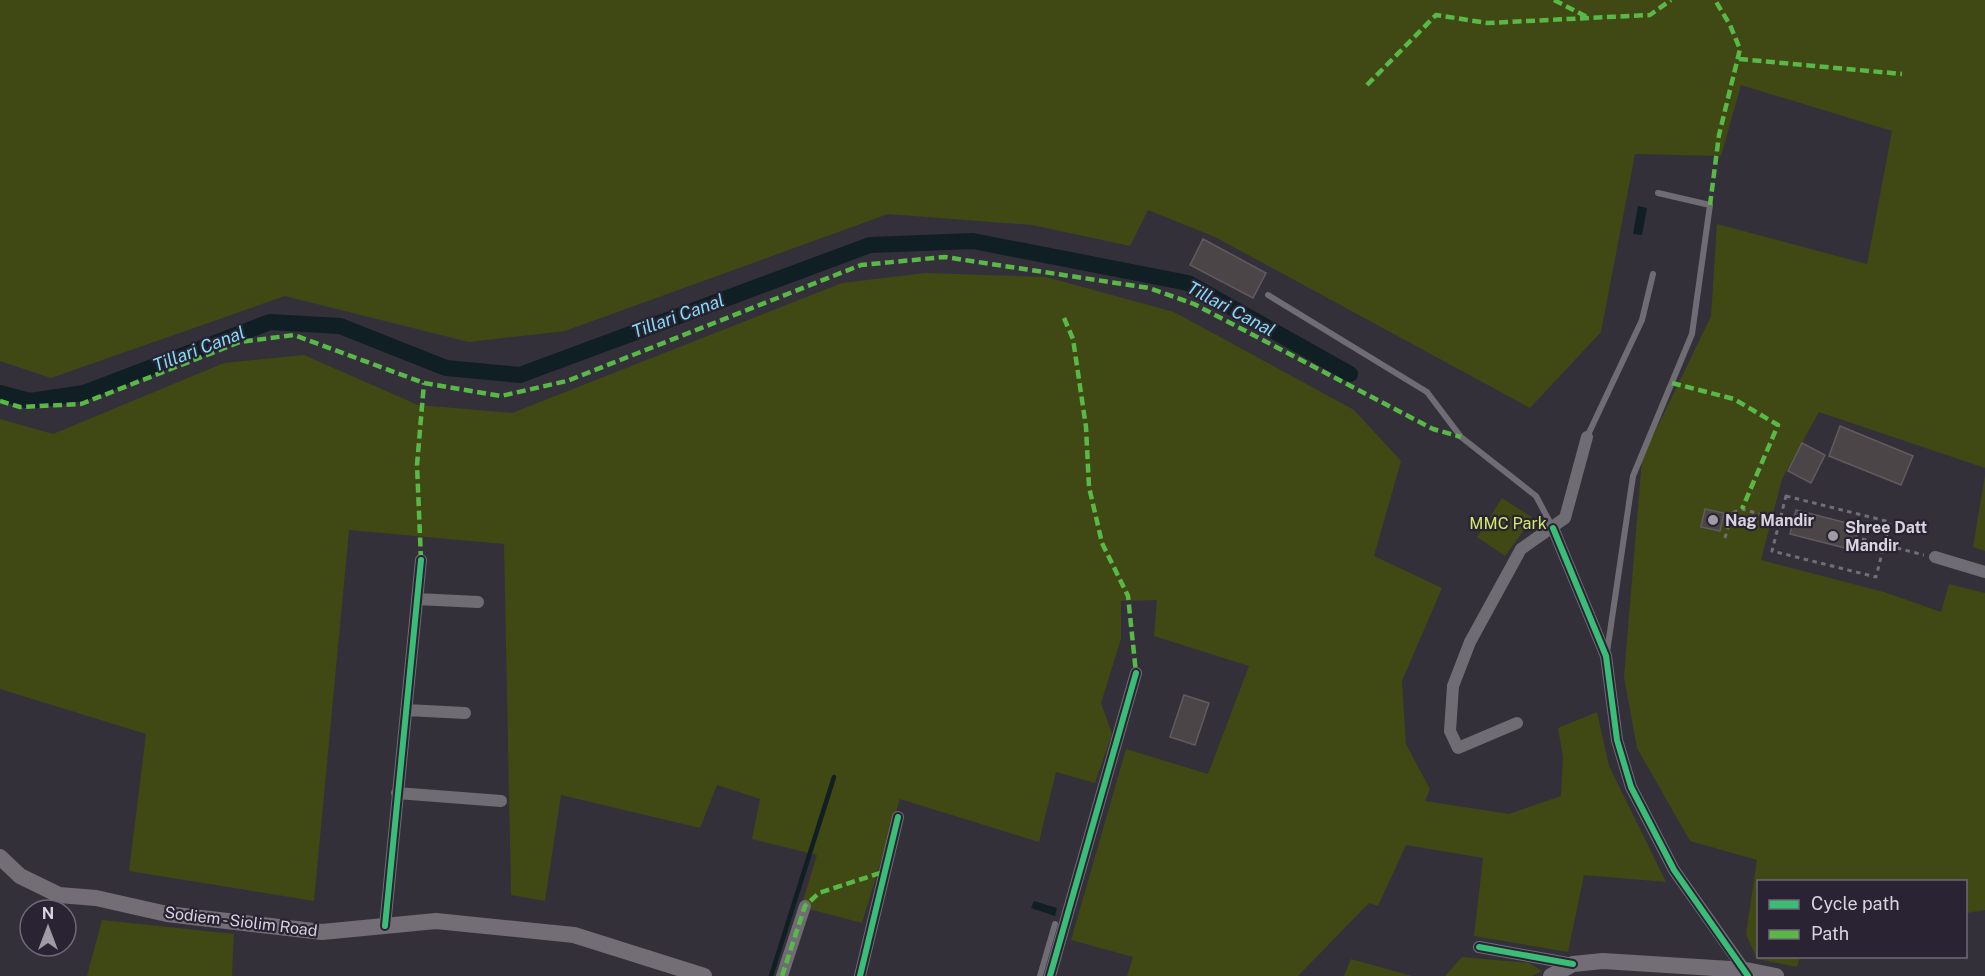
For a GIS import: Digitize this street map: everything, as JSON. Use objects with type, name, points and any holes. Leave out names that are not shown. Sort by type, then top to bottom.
[{"type":"main road","name":"Sodiem - Siolim Road","points":[[0,857],[20,876],[59,895],[96,898],[167,914],[322,932],[436,921],[574,935],[704,976]]},
{"type":"main road","points":[[1551,976],[1573,964],[1603,961],[1776,976]]},
{"type":"street","points":[[1517,723],[1458,748],[1450,731],[1453,686],[1470,642],[1521,549],[1565,518],[1587,437]]},
{"type":"street","points":[[1553,528],[1606,656],[1617,740],[1632,787],[1674,870],[1747,973]]},
{"type":"street","points":[[1935,557],[1985,572]]},
{"type":"street","points":[[385,926],[421,560]]},
{"type":"street","points":[[417,599],[478,602]]},
{"type":"street","points":[[1050,976],[1136,673]]},
{"type":"street","points":[[406,710],[465,713]]},
{"type":"street","points":[[398,793],[501,801]]},
{"type":"street","points":[[860,976],[898,817]]},
{"type":"street","points":[[782,976],[805,906]]},
{"type":"street","points":[[1479,947],[1573,964]]},
{"type":"lane","points":[[1606,656],[1634,476],[1692,334],[1710,205],[1658,193]]},
{"type":"lane","points":[[1587,437],[1642,321],[1653,274]]},
{"type":"lane","points":[[1268,295],[1428,392],[1461,437],[1536,496],[1553,528]]},
{"type":"lane","points":[[1040,976],[1055,924]]},
{"type":"path","points":[[1786,496],[1890,522],[1876,577],[1772,551],[1780,520],[1786,496]]},
{"type":"path","points":[[1725,538],[1732,513],[1742,509],[1780,520]]},
{"type":"path","points":[[1862,539],[1935,557]]},
{"type":"green space","points":[[0,0],[1985,0],[1985,468],[1819,412],[1782,479],[1761,560],[1884,592],[1941,612],[1949,584],[1985,593],[1985,910],[1967,913],[1967,880],[1757,880],[1757,958],[1800,958],[1797,967],[1757,959],[1746,934],[1757,860],[1690,841],[1637,748],[1624,677],[1642,459],[1711,316],[1717,224],[1867,264],[1892,131],[1741,85],[1721,156],[1635,154],[1601,332],[1530,408],[1215,237],[1148,210],[1130,246],[1032,225],[888,214],[565,331],[469,342],[285,296],[51,378],[0,361]]},
{"type":"green space","points":[[926,273],[1046,277],[1174,312],[1354,410],[1401,461],[1374,556],[1442,588],[1402,681],[1406,744],[1430,789],[1425,801],[1509,814],[1561,796],[1563,757],[1558,728],[1597,712],[1609,766],[1666,882],[1584,875],[1568,952],[1474,936],[1483,858],[1406,845],[1378,906],[1369,903],[1298,976],[1127,976],[1133,957],[1071,940],[1126,749],[1208,774],[1249,666],[1154,636],[1157,600],[1121,601],[1121,639],[1101,703],[1112,734],[1095,783],[1056,772],[1039,842],[900,799],[862,923],[801,907],[817,855],[752,839],[760,799],[717,785],[700,828],[561,795],[545,901],[511,895],[504,544],[349,530],[314,901],[129,871],[146,734],[0,689],[0,419],[53,434],[224,363],[304,355],[418,405],[512,413],[842,283]]},
{"type":"green space","points":[[1985,475],[1985,551],[1973,547]]},
{"type":"green space","name":"MMC Park","points":[[1502,498],[1533,518],[1505,556],[1477,537]]},
{"type":"green space","points":[[102,920],[234,934],[232,976],[87,976]]},
{"type":"green space","points":[[1462,957],[1529,963],[1542,971],[1532,976],[1445,976]]},
{"type":"green space","points":[[1351,959],[1412,976],[1344,976]]},
{"type":"shaded area","points":[[1638,206],[1647,208],[1642,235],[1633,234]]},
{"type":"shaded area","points":[[1034,901],[1057,908],[1055,916],[1031,908]]},
{"type":"building","points":[[1203,239],[1266,273],[1253,298],[1190,265]]},
{"type":"building","points":[[1840,426],[1913,456],[1901,485],[1829,456]]},
{"type":"building","points":[[1802,443],[1825,455],[1811,483],[1788,471]]},
{"type":"building","name":"Nag Mandir","points":[[1705,509],[1724,513],[1720,531],[1701,527]]},
{"type":"building","points":[[1796,510],[1859,526],[1853,550],[1790,534]]},
{"type":"building","points":[[1184,695],[1209,703],[1195,745],[1170,737]]},
{"type":"waterway","name":"Tillari Canal","points":[[0,393],[30,401],[84,393],[270,322],[340,326],[446,368],[520,375],[870,245],[973,241],[1188,283],[1350,374]]},
{"type":"waterway","points":[[771,976],[834,777]]},
{"type":"marked path","points":[[1554,0],[1589,18]]},
{"type":"marked path","points":[[1367,85],[1436,15],[1487,23],[1650,15],[1671,0]]},
{"type":"marked path","points":[[1710,205],[1719,135],[1740,49],[1730,25],[1715,0]]},
{"type":"marked path","points":[[1739,59],[1902,74]]},
{"type":"marked path","points":[[0,401],[20,407],[81,404],[240,342],[294,335],[424,383],[501,396],[567,381],[861,265],[945,257],[1149,288],[1194,304],[1433,429],[1461,437]]},
{"type":"marked path","points":[[1064,318],[1073,339],[1086,427],[1089,487],[1102,543],[1128,596],[1136,673]]},
{"type":"marked path","points":[[421,560],[417,465],[424,383]]},
{"type":"marked path","points":[[1672,383],[1734,399],[1778,425],[1742,509]]},
{"type":"marked path","points":[[782,976],[805,906],[819,893],[886,871]]},
{"type":"cycle path","points":[[1553,528],[1606,656],[1617,740],[1631,787],[1674,870],[1748,976]]},
{"type":"cycle path","points":[[385,926],[421,560]]},
{"type":"cycle path","points":[[1050,976],[1136,673]]},
{"type":"cycle path","points":[[860,976],[898,817]]},
{"type":"cycle path","points":[[1479,947],[1573,964]]},
{"type":"place","name":"Nag Mandir","points":[[1713,520]]},
{"type":"place","name":"Shree Datt Mandir","points":[[1833,536]]}]
